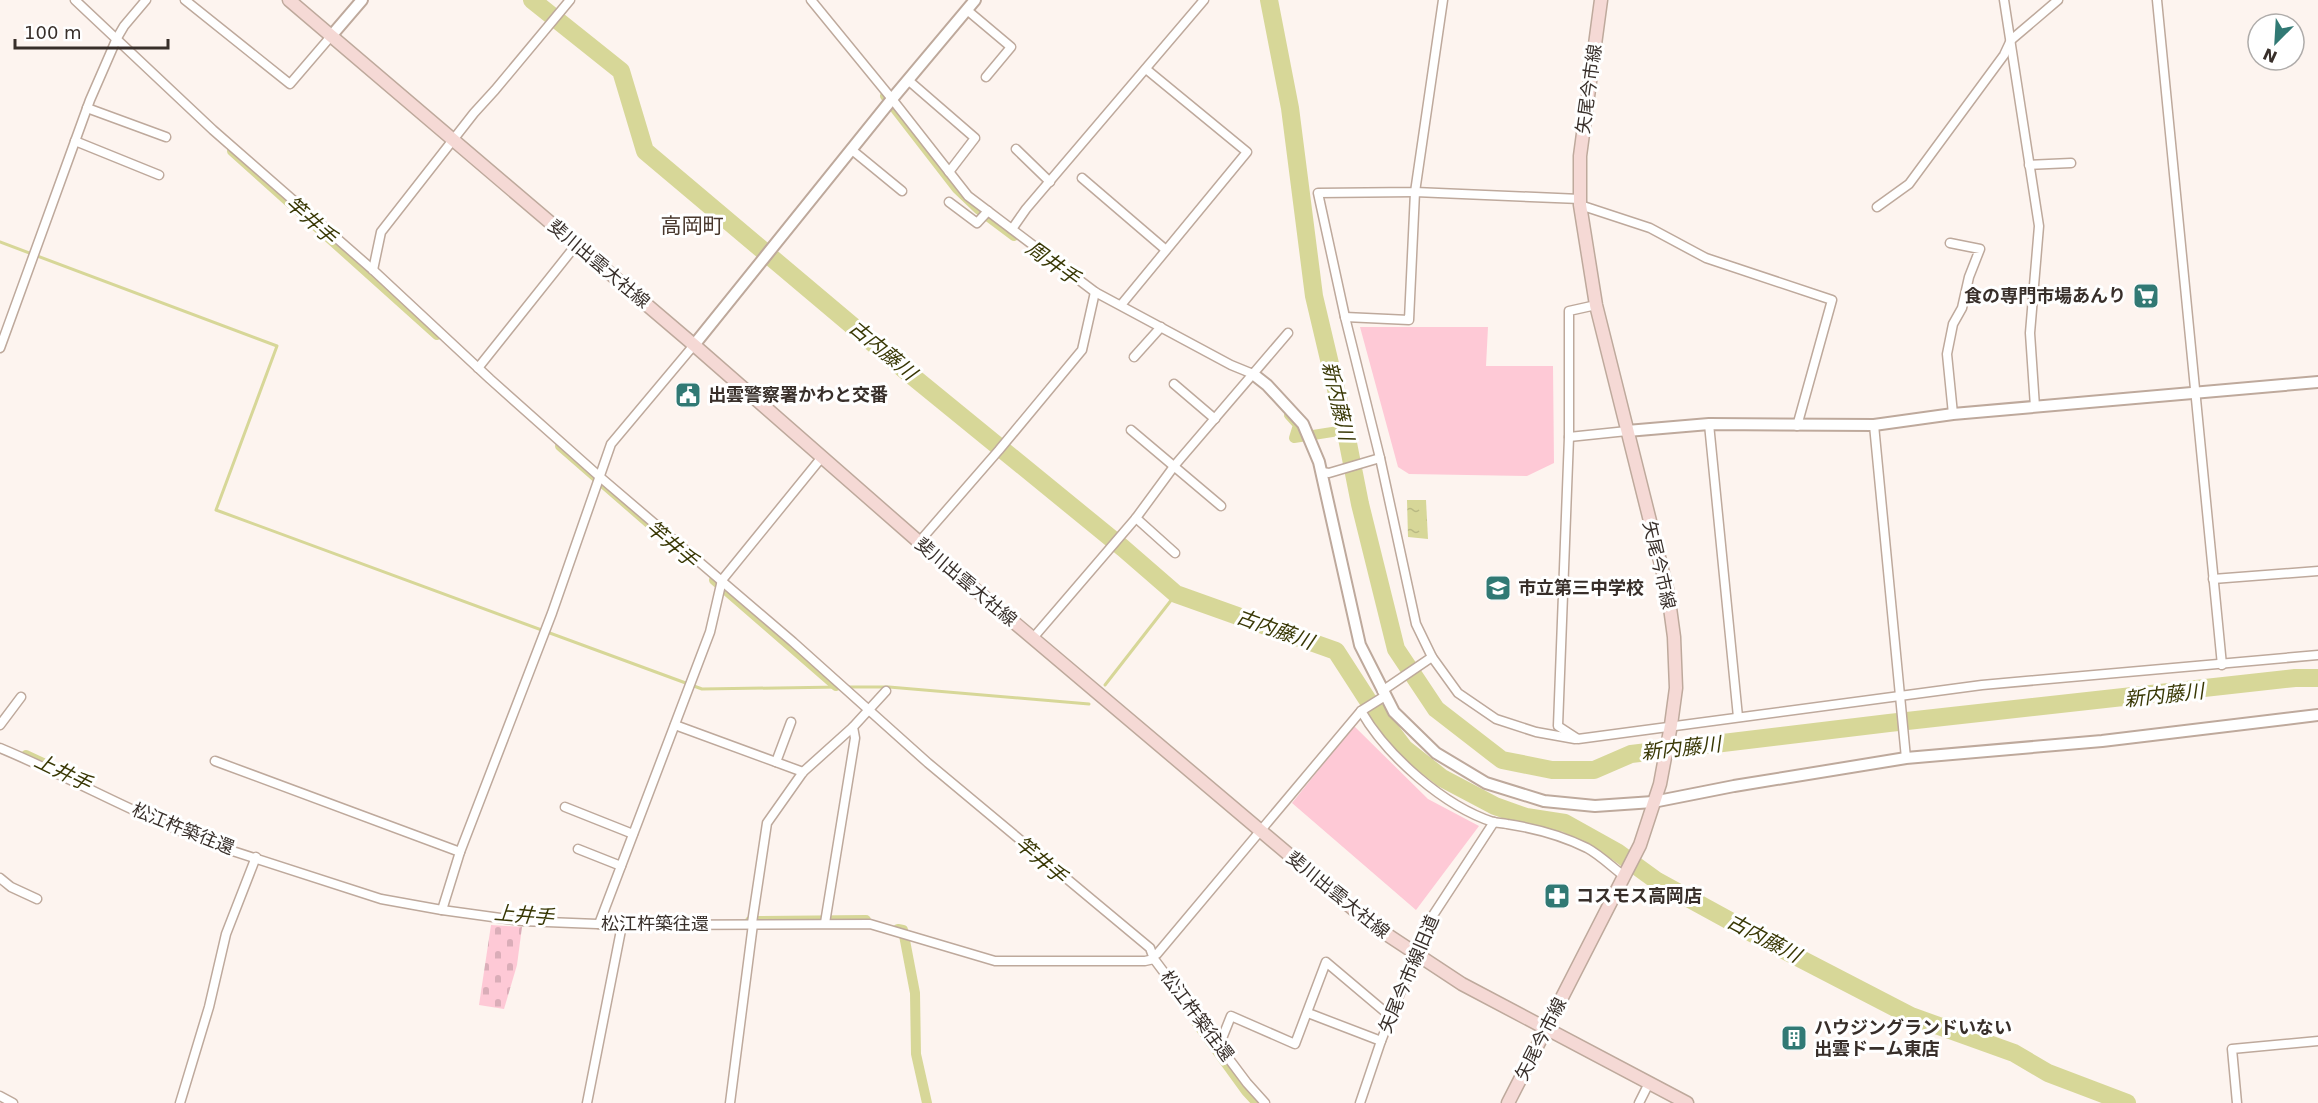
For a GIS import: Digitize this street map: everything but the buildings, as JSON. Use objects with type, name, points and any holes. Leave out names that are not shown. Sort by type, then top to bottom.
[{"type":"main road","name":"斐川出雲大社線","points":[[289,0],[694,345],[919,542],[1371,924],[1462,984],[1687,1103]]},
{"type":"main road","name":"矢尾今市線","points":[[1508,1103],[1640,845],[1660,784],[1676,688],[1674,637],[1668,593],[1596,305],[1580,202],[1580,156],[1601,0]]},
{"type":"street","points":[[75,0],[213,130],[374,270],[478,368],[600,477],[722,580],[928,763],[1150,948],[1154,957],[1361,711],[1432,657]]},
{"type":"street","points":[[0,348],[87,108],[117,39],[146,0]]},
{"type":"street","points":[[184,0],[290,84],[363,0]]},
{"type":"street","points":[[374,270],[381,232],[474,113],[570,0]]},
{"type":"street","points":[[811,0],[968,196],[1095,292],[1231,365],[1253,374],[1267,385],[1303,424],[1325,472],[1360,645],[1383,693],[1394,712],[1436,753],[1486,783],[1544,801],[1595,806],[1653,802],[1734,786],[1906,758],[2102,741],[2318,716]]},
{"type":"street","points":[[442,910],[460,852],[552,613],[611,444],[975,0]]},
{"type":"street","points":[[1012,229],[1204,0]]},
{"type":"street","points":[[1345,317],[1409,320],[1415,192],[1443,0]]},
{"type":"street","points":[[2004,0],[2039,226],[2030,333],[2035,407]]},
{"type":"street","points":[[1876,207],[1909,184],[2004,55],[2011,40],[2058,0]]},
{"type":"street","points":[[2157,0],[2222,664]]},
{"type":"street","points":[[967,10],[1011,47],[986,77]]},
{"type":"street","points":[[1121,305],[1246,152],[1146,69]]},
{"type":"street","points":[[908,80],[975,138],[949,172]]},
{"type":"street","points":[[87,108],[166,137]]},
{"type":"street","points":[[75,141],[159,175]]},
{"type":"street","points":[[1016,149],[1050,182]]},
{"type":"street","points":[[852,150],[902,190]]},
{"type":"street","points":[[2029,165],[2070,164]]},
{"type":"street","points":[[1082,178],[1166,250]]},
{"type":"street","points":[[1797,426],[1832,300],[1706,258],[1650,228],[1580,202],[1415,192],[1318,193],[1416,624],[1432,657],[1458,693],[1496,719],[1536,732],[1578,739],[1982,685],[2318,655]]},
{"type":"street","points":[[949,202],[976,223],[988,211]]},
{"type":"street","points":[[1950,243],[1980,249],[1969,277],[1962,308],[1953,324],[1947,354],[1953,414]]},
{"type":"street","points":[[478,368],[576,245]]},
{"type":"street","points":[[919,542],[1082,350],[1095,292]]},
{"type":"street","points":[[1578,739],[1558,726],[1569,437],[1569,311],[1596,305]]},
{"type":"street","points":[[1134,357],[1161,327]]},
{"type":"street","points":[[1033,638],[1136,518],[1175,465],[1288,333]]},
{"type":"street","points":[[1569,437],[1709,424],[1874,425],[1953,414],[2318,382]]},
{"type":"street","points":[[1174,384],[1215,419]]},
{"type":"street","points":[[1709,424],[1738,717]]},
{"type":"street","points":[[1874,425],[1898,696],[1906,758]]},
{"type":"street","points":[[1131,430],[1221,506]]},
{"type":"street","points":[[599,924],[710,632],[722,580],[822,457]]},
{"type":"street","points":[[1325,472],[1378,459]]},
{"type":"street","points":[[1136,518],[1175,554]]},
{"type":"street","points":[[2213,579],[2318,571]]},
{"type":"street","points":[[730,1103],[767,823],[803,772],[853,727],[886,691]]},
{"type":"street","points":[[0,725],[21,697]]},
{"type":"street","points":[[1361,711],[1372,730],[1404,765],[1440,794],[1494,822],[1561,838],[1588,848],[1624,876]]},
{"type":"street","points":[[776,762],[791,722]]},
{"type":"street","points":[[675,725],[803,772]]},
{"type":"street","points":[[825,922],[855,738],[853,727]]},
{"type":"street","name":"松江杵築往還","points":[[0,748],[188,835],[256,857],[293,872],[381,899],[522,921],[622,925],[825,922],[870,924],[994,961],[1145,962],[1154,957],[1247,1083],[1265,1103]]},
{"type":"street","points":[[215,761],[460,852]]},
{"type":"street","points":[[565,807],[633,834]]},
{"type":"street","name":"矢尾今市線旧道","points":[[1360,1103],[1390,1016],[1428,923],[1494,822]]},
{"type":"street","points":[[578,849],[621,866]]},
{"type":"street","points":[[180,1103],[209,1007],[226,934],[256,857]]},
{"type":"street","points":[[0,878],[11,887],[37,899]]},
{"type":"street","points":[[587,1103],[622,925]]},
{"type":"street","points":[[1219,1046],[1231,1016],[1294,1044],[1326,962],[1390,1016]]},
{"type":"street","points":[[1308,1012],[1381,1041]]},
{"type":"street","points":[[2237,1103],[2232,1049],[2318,1041]]},
{"type":"street","points":[[1639,1103],[1649,1083]]},
{"type":"street","points":[[0,1096],[13,1103]]},
{"type":"green space","points":[[1360,327],[1488,327],[1486,366],[1553,366],[1554,463],[1527,476],[1409,474],[1398,467]]},
{"type":"green space","points":[[1354,726],[1428,799],[1479,826],[1416,910],[1292,803]]},
{"type":"green space","points":[[491,925],[522,927],[517,965],[504,1009],[479,1005]]},
{"type":"water","points":[[1407,500],[1426,500],[1428,539],[1408,537]]},
{"type":"waterway","name":"古内藤川","points":[[532,0],[621,71],[645,151],[1176,594],[1336,651],[1367,699],[1404,748],[1442,778],[1495,806],[1526,817],[1565,823],[1617,852],[1657,881],[1911,1016],[2014,1053],[2048,1073],[2127,1103]]},
{"type":"waterway","name":"新内藤川","points":[[1269,0],[1290,108],[1314,296],[1344,423],[1360,504],[1396,649],[1436,709],[1502,760],[1552,770],[1594,770],[1631,754],[2295,678],[2318,678]]},
{"type":"waterway","name":"周井手","points":[[885,96],[957,189],[978,209],[1014,236]]},
{"type":"waterway","name":"竿井手","points":[[232,151],[437,335]]},
{"type":"waterway","points":[[0,242],[277,346],[216,510],[702,689],[840,687]]},
{"type":"waterway","name":"周井手","points":[[1289,415],[1298,425],[1294,438],[1345,430]]},
{"type":"waterway","name":"竿井手","points":[[560,446],[668,540]]},
{"type":"waterway","name":"竿井手","points":[[714,580],[836,686]]},
{"type":"waterway","points":[[1105,685],[1176,594]]},
{"type":"waterway","points":[[847,687],[889,687],[1089,704]]},
{"type":"waterway","name":"上井手","points":[[26,755],[69,775]]},
{"type":"waterway","name":"上井手","points":[[750,921],[866,920]]},
{"type":"waterway","name":"上井手","points":[[898,929],[903,930],[915,993],[916,1054],[927,1103]]},
{"type":"waterway","name":"竿井手","points":[[1196,1022],[1257,1103]]},
{"type":"place","name":"食の専門市場あんり","points":[[2146,296]]},
{"type":"place","name":"出雲警察署かわと交番","points":[[688,395]]},
{"type":"place","name":"市立第三中学校","points":[[1498,588]]},
{"type":"place","name":"コスモス高岡店","points":[[1557,896]]},
{"type":"place","name":"ハウジングランドいない 出雲ドーム東店","points":[[1794,1038]]},
{"type":"district","name":"高岡町","points":[[692,226]]}]
